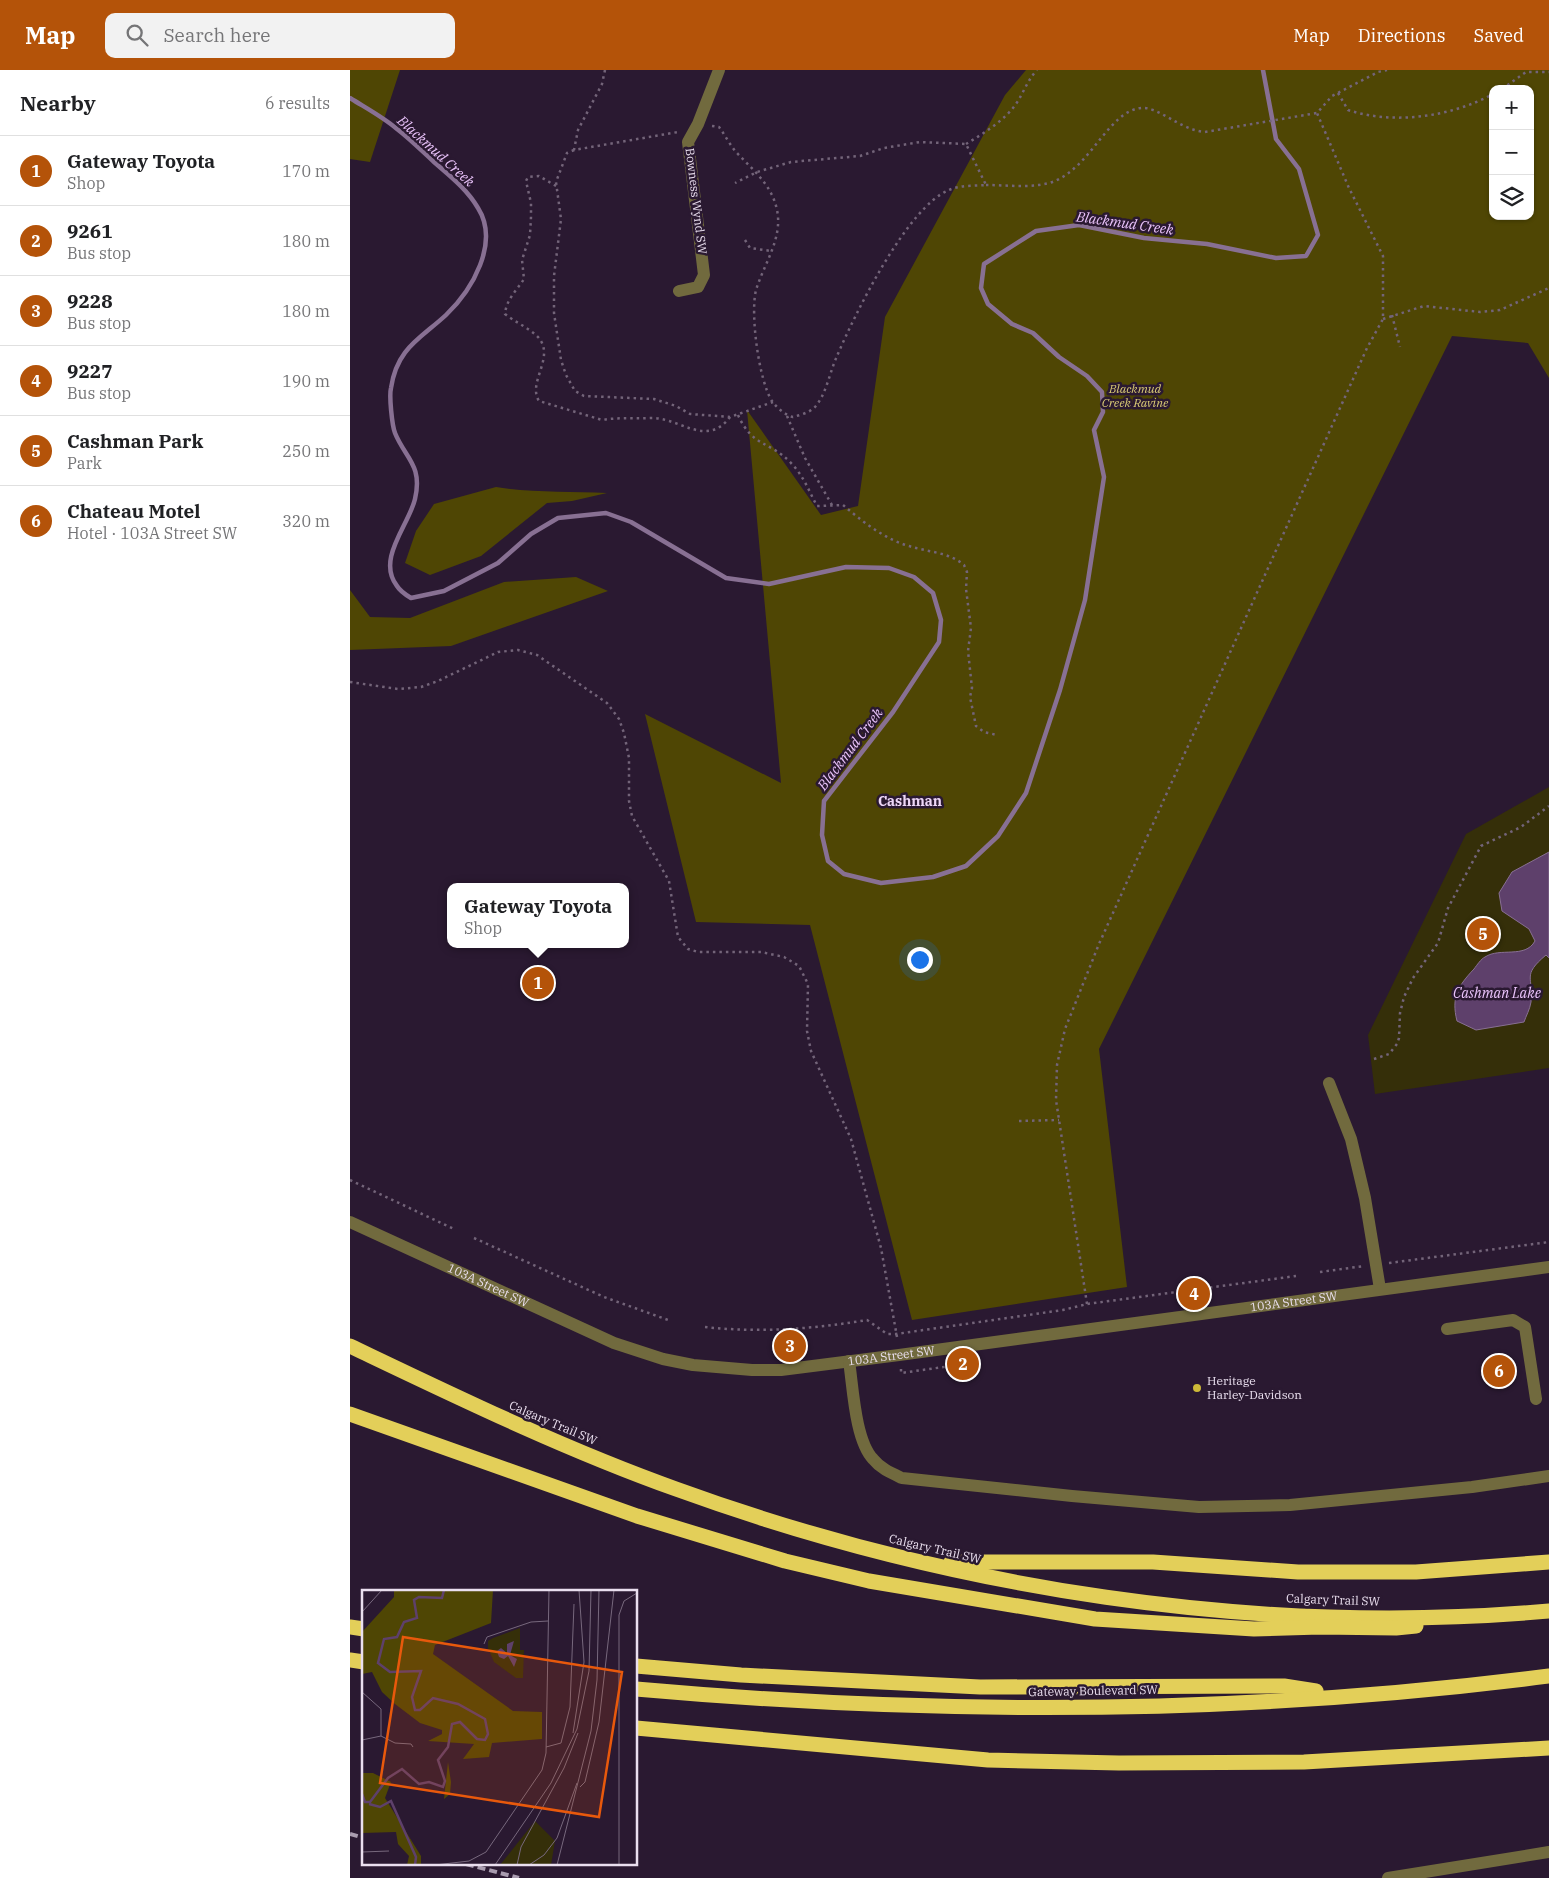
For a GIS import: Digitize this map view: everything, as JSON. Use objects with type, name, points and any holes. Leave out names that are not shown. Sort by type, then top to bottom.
[{"type":"highway","name":"Calgary Trail SW","points":[[350,1346],[490,1412],[674,1489],[834,1540],[920,1562],[1037,1586],[1117,1599],[1298,1615],[1397,1618],[1549,1611]]},
{"type":"highway","points":[[350,1414],[637,1516],[705,1538],[794,1563],[870,1581],[1095,1619],[1254,1629],[1320,1627],[1396,1628],[1519,1613]]},
{"type":"highway","points":[[920,1562],[1153,1562],[1298,1572],[1416,1572],[1549,1562]]},
{"type":"highway","points":[[638,1666],[741,1675],[980,1687],[1284,1686],[1344,1695]]},
{"type":"highway","name":"Gateway Boulevard SW","points":[[638,1689],[722,1697],[968,1707],[1144,1705],[1344,1695],[1549,1676]]},
{"type":"highway","points":[[638,1728],[988,1760],[1304,1762],[1549,1748]]},
{"type":"street","name":"Bowness Wynd SW","points":[[679,291],[698,287],[704,275],[688,142],[698,124],[719,70]]},
{"type":"street","points":[[1329,1083],[1351,1139],[1365,1198],[1374,1264],[1380,1290]]},
{"type":"street","name":"103A Street SW","points":[[350,1222],[614,1343],[663,1359],[724,1369],[781,1370],[1549,1267]]},
{"type":"street","points":[[1447,1330],[1513,1320],[1525,1328],[1536,1399]]},
{"type":"street","points":[[849,1361],[861,1434],[871,1458],[884,1470],[902,1478],[1063,1496],[1199,1506],[1299,1504],[1472,1487],[1549,1476]]},
{"type":"street","points":[[1388,1878],[1549,1852]]},
{"type":"path","points":[[574,150],[578,130],[602,84],[605,70]]},
{"type":"path","points":[[735,183],[757,172],[791,162],[860,156],[920,142],[966,144],[992,128],[1017,103],[1026,83],[1037,70]]},
{"type":"path","points":[[787,415],[793,417],[803,414],[813,409],[819,401],[837,356],[862,304],[918,214],[933,199],[950,189],[986,185],[1041,184],[1064,176],[1086,159],[1119,117],[1134,109],[1148,108],[1177,124],[1196,131],[1205,132],[1317,114],[1332,96],[1378,72],[1387,70]]},
{"type":"path","points":[[1507,85],[1525,71],[1549,72]]},
{"type":"path","points":[[1338,93],[1348,110],[1375,117],[1412,117],[1446,111],[1478,102],[1489,96]]},
{"type":"path","points":[[1086,1304],[1056,1100],[1057,1065],[1065,1029],[1103,935],[1368,348],[1383,319],[1383,256],[1349,188],[1317,114]]},
{"type":"path","points":[[773,402],[730,417],[690,414],[676,406],[654,399],[584,396],[575,391],[561,360],[554,313],[554,276],[561,219],[556,186],[557,176],[566,152],[678,132],[698,124],[719,127],[735,151],[757,172],[773,198],[777,210],[777,234],[754,302],[761,368],[773,402],[787,415],[805,458],[832,505]]},
{"type":"path","points":[[966,144],[986,185]]},
{"type":"path","points":[[556,186],[539,176],[528,177],[526,181],[531,204],[531,217],[530,235],[522,260],[524,279],[517,287],[506,308],[505,314],[536,335],[543,348],[543,365],[535,391],[539,401],[602,420],[610,417],[652,418],[700,432],[711,431],[724,426],[730,417]]},
{"type":"path","points":[[745,240],[750,248],[771,252]]},
{"type":"path","points":[[1383,319],[1424,306],[1471,311],[1500,310],[1549,288]]},
{"type":"path","points":[[1392,315],[1400,347]]},
{"type":"path","points":[[738,415],[752,438],[769,446],[791,463],[817,506],[843,505],[866,524],[908,546],[951,557],[964,565],[967,572],[966,589],[970,608],[968,651],[971,705],[976,726],[984,732],[997,735]]},
{"type":"path","points":[[350,682],[398,688],[421,687],[438,681],[498,652],[518,650],[537,655],[607,703],[618,719],[624,733],[629,758],[629,801],[632,816],[670,881],[678,938],[688,949],[698,952],[761,952],[784,957],[799,966],[808,984],[808,1031],[811,1051],[851,1139],[883,1255],[896,1336]]},
{"type":"path","points":[[1374,1060],[1389,1054],[1397,1044],[1400,1038],[1401,1007],[1406,991],[1438,943],[1448,908],[1481,846],[1521,827],[1549,806]]},
{"type":"path","points":[[1019,1121],[1059,1120]]},
{"type":"path","points":[[350,1180],[454,1229]]},
{"type":"path","points":[[474,1238],[604,1296],[671,1321]]},
{"type":"path","points":[[1320,1272],[1549,1242]]},
{"type":"path","points":[[705,1327],[765,1331],[830,1326],[867,1320],[888,1334],[896,1336],[1063,1310],[1086,1304],[1296,1276]]},
{"type":"path","points":[[901,1369],[901,1372],[958,1365]]},
{"type":"shaded area","points":[[1549,787],[1549,1068],[1375,1094],[1368,1035],[1466,834]]},
{"type":"green space","points":[[350,70],[400,70],[370,162],[350,159]]},
{"type":"green space","name":"Blackmud Creek Ravine","points":[[1026,70],[1549,70],[1549,378],[1528,343],[1452,336],[1099,1049],[1127,1287],[912,1320],[810,925],[696,922],[645,714],[781,783],[747,410],[821,515],[858,506],[885,317],[1005,95]]},
{"type":"green space","points":[[496,487],[537,491],[607,493],[572,501],[547,503],[481,556],[430,575],[405,563],[416,531],[434,504]]},
{"type":"green space","points":[[576,577],[608,591],[451,646],[350,650],[350,590],[370,617],[410,618],[504,582]]},
{"type":"water","name":"Cashman Lake","points":[[1549,852],[1549,958],[1546,955],[1538,962],[1531,973],[1531,1002],[1524,1022],[1476,1030],[1457,1021],[1455,1005],[1457,992],[1481,961],[1491,954],[1525,950],[1535,941],[1529,929],[1502,911],[1499,893],[1512,872]]},
{"type":"waterway","name":"Blackmud Creek","points":[[350,98],[392,125],[463,189],[478,208],[484,222],[486,236],[480,265],[465,293],[446,315],[411,346],[398,363],[394,374],[390,397],[394,429],[399,442],[412,463],[417,478],[412,509],[392,553],[391,576],[397,586],[411,598],[444,591],[498,563],[531,534],[558,518],[606,513],[631,522],[726,578],[769,584],[846,567],[889,568],[914,577],[933,593],[941,620],[939,642],[893,712],[824,801],[822,835],[828,861],[844,874],[881,883],[933,877],[966,866],[998,836],[1026,793],[1060,690],[1085,600],[1104,477],[1094,430],[1103,412],[1102,392],[1087,376],[1059,357],[1033,333],[1012,324],[988,304],[981,288],[984,264],[1036,231],[1079,225],[1144,238],[1207,244],[1276,258],[1306,256],[1318,235],[1299,169],[1276,139],[1263,70]]},
{"type":"railway","points":[[350,1834],[362,1837]]},
{"type":"railway","points":[[474,1866],[519,1878]]},
{"type":"place","name":"Cashman Park","points":[[1483,934]]},
{"type":"place","name":"Gateway Toyota","points":[[538,983]]},
{"type":"place","name":"9227","points":[[1194,1294]]},
{"type":"place","name":"9228","points":[[790,1346]]},
{"type":"place","name":"9261","points":[[963,1364]]},
{"type":"place","name":"Chateau Motel","points":[[1499,1371]]},
{"type":"place","name":"Heritage Harley-Davidson","points":[[1197,1388]]},
{"type":"district","name":"Cashman","points":[[910,801]]}]
